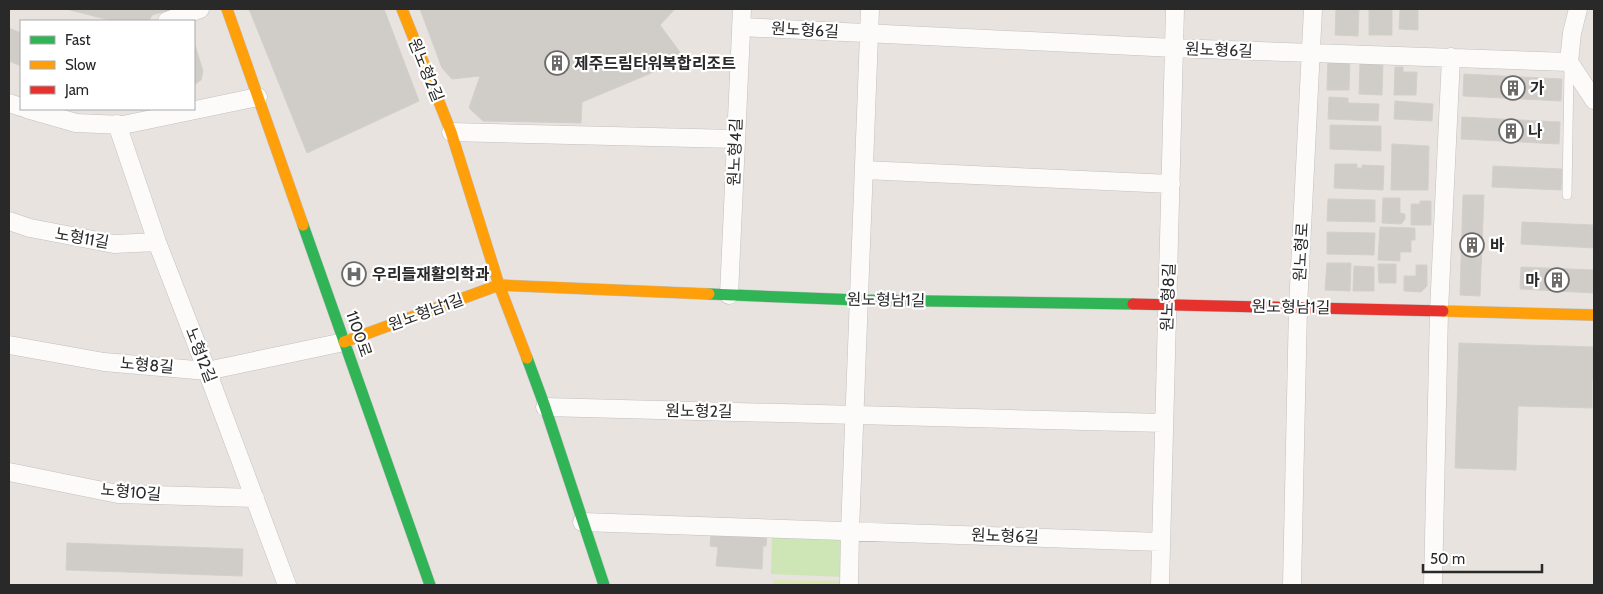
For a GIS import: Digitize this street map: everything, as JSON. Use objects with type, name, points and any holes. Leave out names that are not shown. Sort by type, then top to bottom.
[{"type":"street","points":[[170,20],[200,9]]},
{"type":"street","name":"1100로","points":[[227,9],[430,585]]},
{"type":"street","name":"원노형2길","points":[[402,9],[451,132],[499,285],[544,407],[604,585]]},
{"type":"street","name":"원노형4길","points":[[729,295],[742,9]]},
{"type":"street","points":[[849,585],[870,9]]},
{"type":"street","name":"원노형8길","points":[[1160,585],[1176,9]]},
{"type":"street","name":"원노형로","points":[[1292,585],[1298,307],[1313,9]]},
{"type":"street","points":[[1578,9],[1572,33],[1569,62],[1594,100]]},
{"type":"street","name":"원노형6길","points":[[741,27],[1174,48],[1569,62]]},
{"type":"street","points":[[1433,585],[1439,312],[1452,57]]},
{"type":"street","points":[[31,110],[76,122],[123,125],[258,97]]},
{"type":"street","name":"노형12길","points":[[117,124],[157,242],[287,585]]},
{"type":"street","points":[[451,132],[735,138]]},
{"type":"street","points":[[864,170],[1171,184]]},
{"type":"street","name":"노형11길","points":[[9,221],[30,228],[114,244],[157,242]]},
{"type":"street","name":"원노형남1길","points":[[344,342],[499,285],[858,300],[1298,307],[1594,315]]},
{"type":"street","name":"노형8길","points":[[9,345],[104,362],[207,371],[344,342]]},
{"type":"street","name":"원노형2길","points":[[544,407],[854,415]]},
{"type":"street","points":[[854,415],[1164,423]]},
{"type":"street","name":"노형10길","points":[[9,472],[118,494],[255,498]]},
{"type":"street","points":[[582,522],[850,531]]},
{"type":"street","name":"원노형6길","points":[[850,531],[1161,542]]},
{"type":"lane","points":[[1568,194],[1569,62]]},
{"type":"green space","points":[[772,534],[844,536],[843,577],[771,574]]},
{"type":"green space","points":[[774,580],[845,581],[845,585],[774,585]]},
{"type":"building","points":[[66,9],[174,9],[152,15],[150,20],[109,20]]},
{"type":"building","points":[[249,9],[384,9],[419,101],[307,153]]},
{"type":"building","name":"제주드림타워복합리조트","points":[[420,9],[675,9],[660,25],[685,59],[582,102],[581,123],[483,121],[469,108],[480,76],[452,79],[442,68]]},
{"type":"building","points":[[1336,9],[1359,9],[1358,36],[1335,35]]},
{"type":"building","points":[[1369,9],[1392,9],[1392,35],[1369,35]]},
{"type":"building","points":[[1400,9],[1418,9],[1418,30],[1399,29]]},
{"type":"building","points":[[9,28],[20,33],[20,66],[9,61]]},
{"type":"building","points":[[195,45],[203,71],[201,80],[195,84]]},
{"type":"building","points":[[1328,56],[1350,57],[1349,90],[1327,90]]},
{"type":"building","points":[[1360,62],[1383,63],[1382,95],[1359,94]]},
{"type":"building","points":[[1395,67],[1403,67],[1403,72],[1417,72],[1416,95],[1394,95]]},
{"type":"building","name":"가","points":[[1464,74],[1562,79],[1561,101],[1463,96]]},
{"type":"building","points":[[1329,97],[1348,98],[1348,103],[1379,104],[1378,121],[1328,119]]},
{"type":"building","points":[[1395,101],[1433,104],[1432,121],[1394,119]]},
{"type":"building","name":"나","points":[[1462,117],[1560,122],[1559,144],[1461,139]]},
{"type":"building","points":[[1330,125],[1381,126],[1381,151],[1330,149]]},
{"type":"building","points":[[1392,144],[1429,146],[1428,190],[1391,190]]},
{"type":"building","points":[[1335,164],[1357,164],[1357,168],[1362,168],[1362,165],[1384,166],[1383,190],[1334,188]]},
{"type":"building","points":[[1493,166],[1562,169],[1561,190],[1492,187]]},
{"type":"building","name":"바","points":[[1463,195],[1484,195],[1480,296],[1460,295]]},
{"type":"building","points":[[1383,198],[1400,198],[1400,213],[1405,214],[1405,219],[1401,224],[1382,223]]},
{"type":"building","points":[[1328,199],[1375,200],[1375,222],[1327,221]]},
{"type":"building","points":[[1420,201],[1431,201],[1431,225],[1411,225],[1411,204],[1420,204]]},
{"type":"building","points":[[1522,222],[1594,225],[1594,248],[1521,244]]},
{"type":"building","points":[[1380,227],[1415,228],[1415,240],[1411,240],[1411,252],[1400,252],[1400,261],[1378,260]]},
{"type":"building","points":[[1327,232],[1375,233],[1374,255],[1327,254]]},
{"type":"building","points":[[1327,263],[1351,263],[1350,291],[1325,290]]},
{"type":"building","points":[[1378,264],[1396,264],[1396,283],[1379,283]]},
{"type":"building","points":[[1416,265],[1427,265],[1427,286],[1421,292],[1404,291],[1404,276],[1416,276]]},
{"type":"building","points":[[1354,266],[1374,267],[1374,291],[1353,291]]},
{"type":"building","name":"마","points":[[1521,267],[1594,270],[1594,293],[1520,289]]},
{"type":"building","points":[[1459,343],[1594,347],[1592,408],[1518,406],[1516,470],[1455,468]]},
{"type":"building","points":[[711,530],[767,533],[766,546],[763,546],[762,569],[716,566],[718,547],[710,546]]},
{"type":"building","points":[[67,543],[243,549],[242,576],[66,570]]},
{"type":"traffic: fast","points":[[303,225],[430,585]]},
{"type":"traffic: fast","points":[[709,294],[858,300],[1133,304]]},
{"type":"traffic: fast","points":[[527,358],[604,585]]},
{"type":"traffic: slow","points":[[227,9],[303,225]]},
{"type":"traffic: slow","points":[[402,9],[451,132],[499,285],[527,358]]},
{"type":"traffic: slow","points":[[344,342],[499,285],[709,294]]},
{"type":"traffic: slow","points":[[1443,311],[1594,315]]},
{"type":"traffic: jam","points":[[1133,304],[1443,311]]},
{"type":"place","name":"제주드림타워복합리조트","points":[[557,63]]},
{"type":"place","name":"가","points":[[1513,88]]},
{"type":"place","name":"나","points":[[1511,131]]},
{"type":"place","name":"바","points":[[1472,245]]},
{"type":"place","name":"우리들재활의학과","points":[[354,274]]},
{"type":"place","name":"마","points":[[1557,280]]}]
